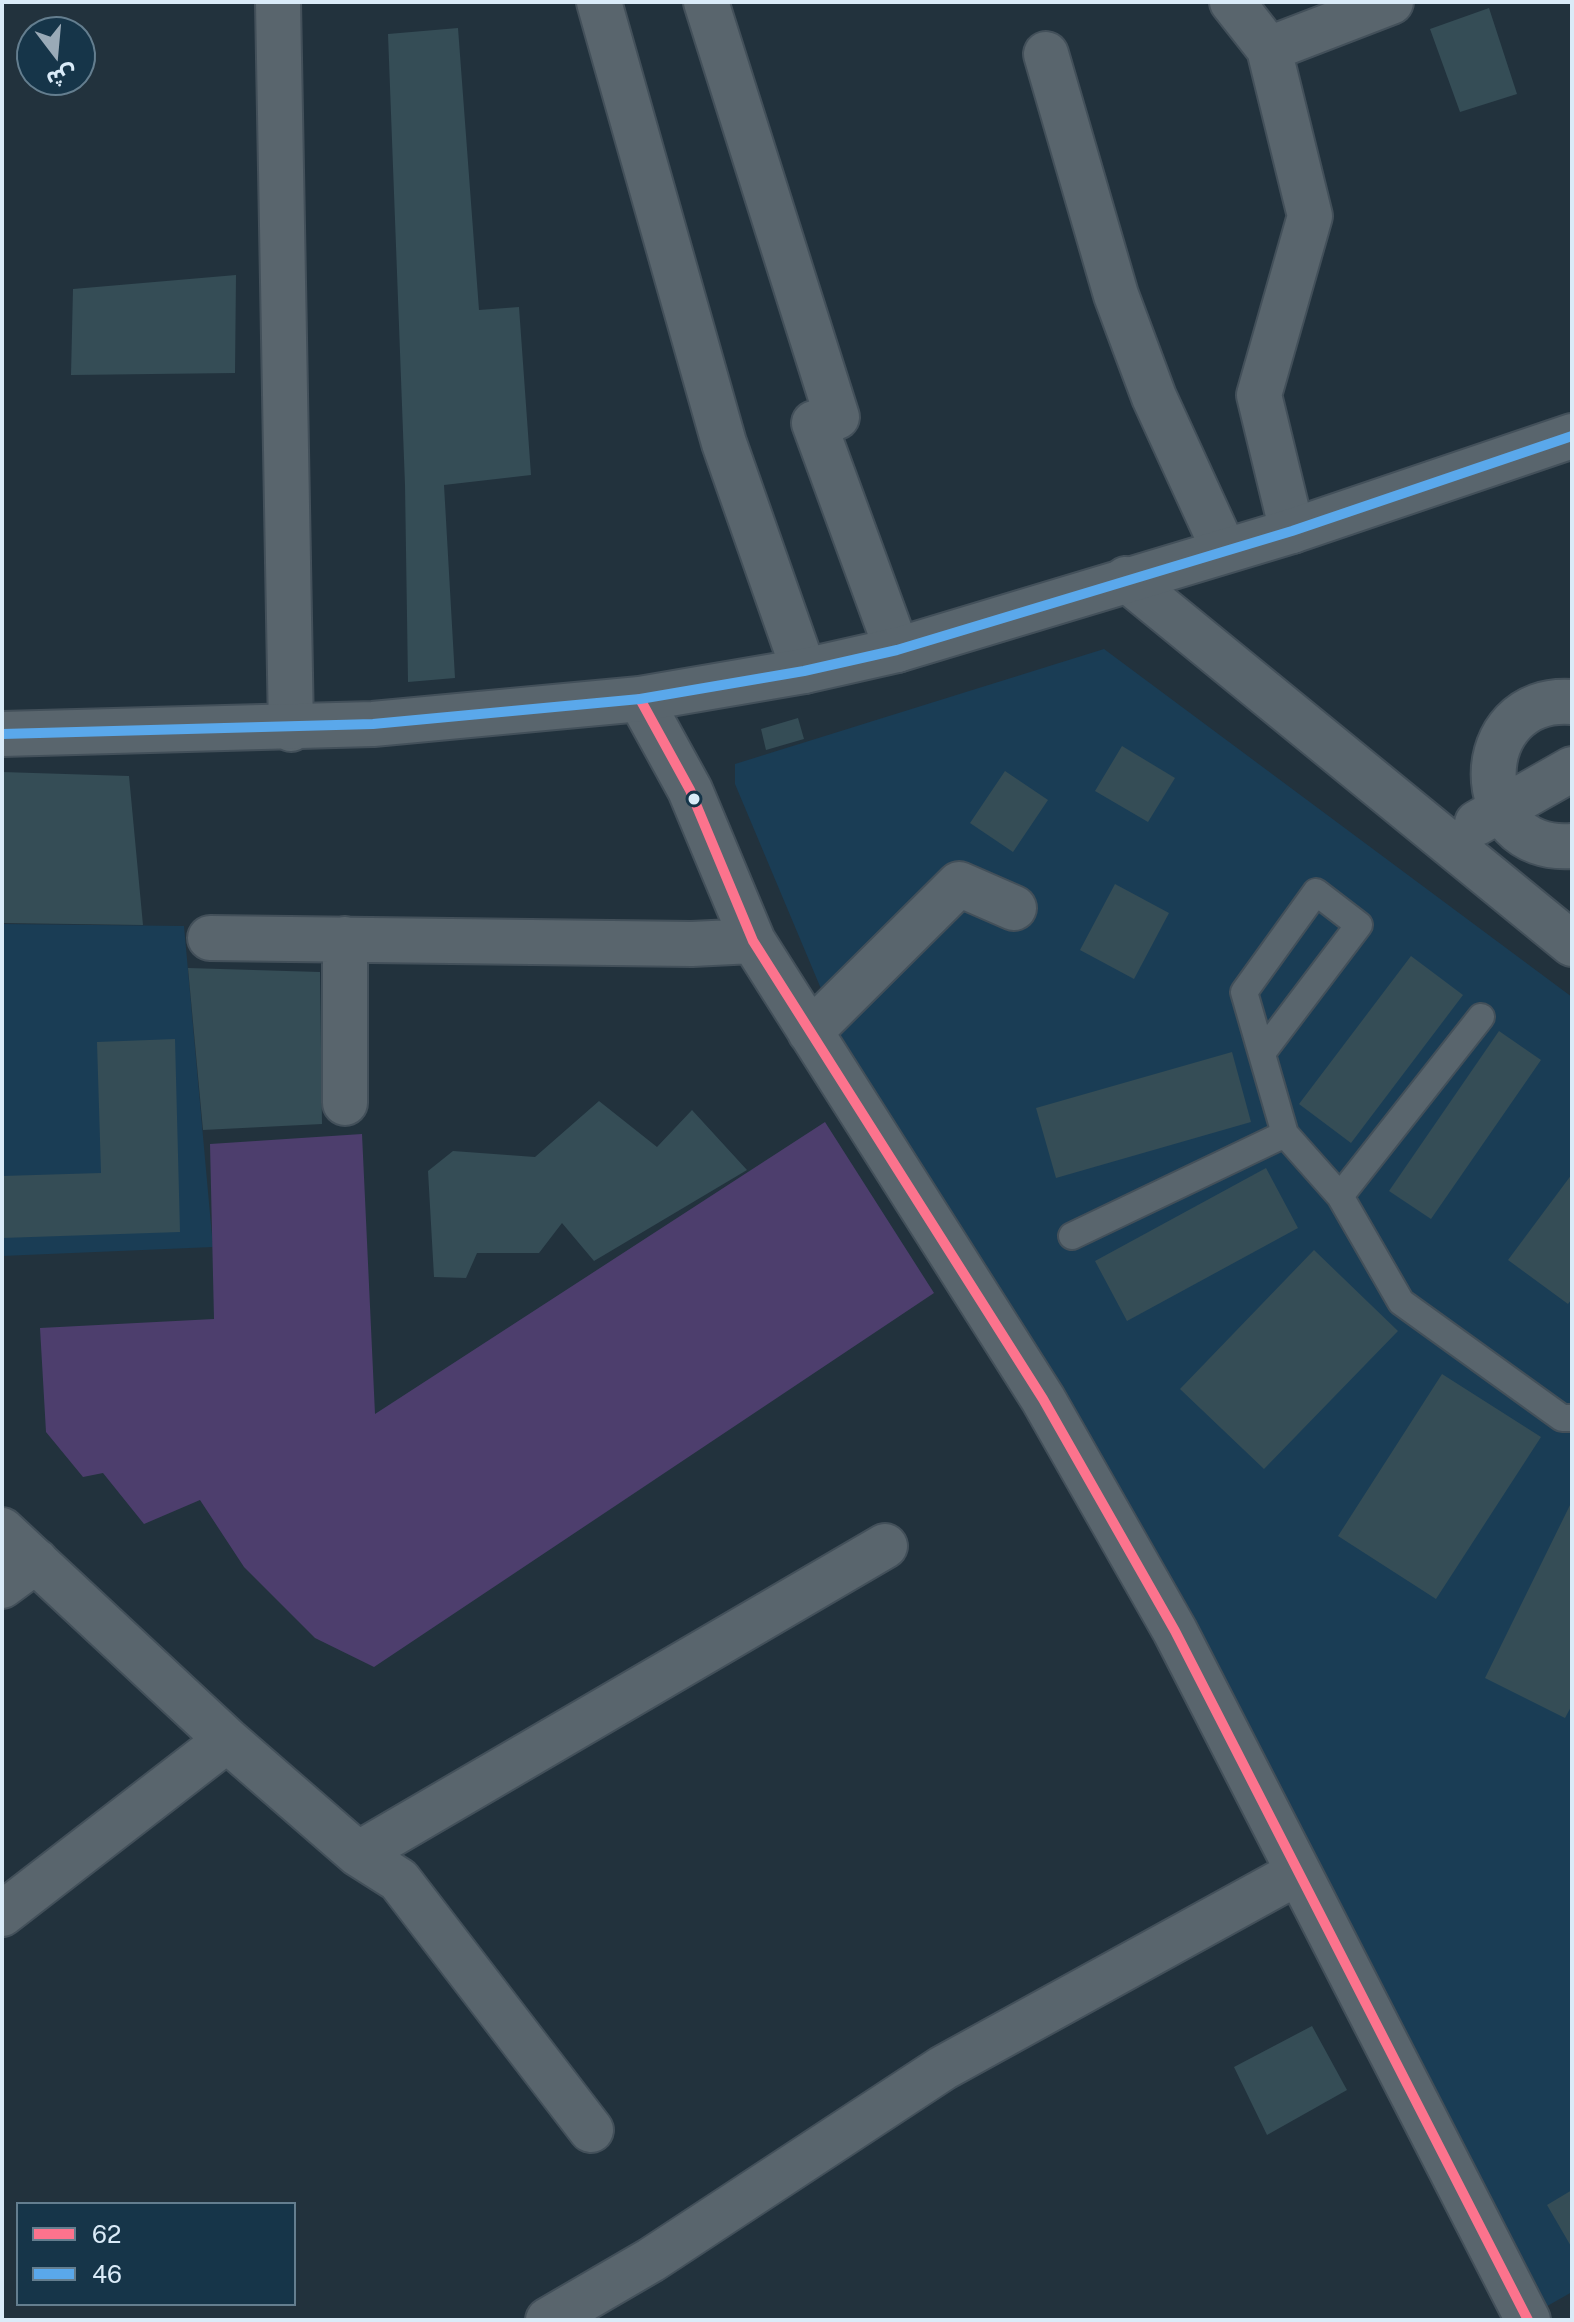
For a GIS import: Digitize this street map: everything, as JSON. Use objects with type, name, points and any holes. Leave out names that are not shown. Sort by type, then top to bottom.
[{"type":"street","points":[[278,2],[291,729]]},
{"type":"street","points":[[599,2],[724,443],[804,671]]},
{"type":"street","points":[[706,2],[837,417],[814,423],[897,650]]},
{"type":"street","points":[[1232,2],[1269,49],[1310,216],[1259,395],[1292,531]]},
{"type":"street","points":[[1269,49],[1391,2]]},
{"type":"street","points":[[1046,54],[1116,295],[1154,397],[1224,550]]},
{"type":"street","points":[[2,734],[291,729],[640,699],[804,671],[897,650],[1292,531],[1572,436]]},
{"type":"street","points":[[1126,579],[1572,944]]},
{"type":"street","points":[[640,699],[690,790],[753,941],[1043,1399],[1175,1631],[1528,2320]]},
{"type":"street","points":[[1572,702],[1534,709],[1517,720],[1503,737],[1494,757],[1492,778],[1501,809],[1514,826],[1532,839],[1572,846]]},
{"type":"street","points":[[1446,840],[1572,769]]},
{"type":"street","points":[[810,1032],[959,884],[1014,908]]},
{"type":"street","points":[[210,938],[692,944],[753,941]]},
{"type":"street","points":[[345,939],[345,1103]]},
{"type":"street","points":[[2,1530],[19,1573],[227,1740],[358,1854],[399,1880],[591,2130]]},
{"type":"street","points":[[358,1854],[885,1546]]},
{"type":"street","points":[[2,1914],[227,1740]]},
{"type":"street","points":[[548,2320],[651,2260],[943,2068],[1297,1873]]},
{"type":"lane","points":[[1262,1053],[1359,925],[1316,892],[1244,992],[1285,1134],[1340,1196],[1401,1302],[1569,1417]]},
{"type":"lane","points":[[1340,1196],[1481,1017]]},
{"type":"lane","points":[[1072,1236],[1285,1134]]},
{"type":"shaded area","points":[[1104,649],[1572,997],[1572,2292],[1542,2309],[1043,1387],[840,1034],[735,784],[735,764]]},
{"type":"shaded area","points":[[2,924],[184,926],[213,1247],[2,1256]]},
{"type":"shaded area","points":[[825,1122],[934,1293],[374,1667],[315,1638],[244,1567],[200,1500],[144,1524],[103,1473],[83,1477],[46,1432],[40,1328],[214,1319],[210,1144],[362,1134],[375,1414]]},
{"type":"building","points":[[1489,8],[1517,94],[1460,112],[1430,29]]},
{"type":"building","points":[[458,28],[479,310],[519,307],[531,475],[444,485],[455,678],[408,682],[405,485],[388,34]]},
{"type":"building","points":[[236,275],[235,373],[71,375],[73,289]]},
{"type":"building","points":[[798,718],[804,739],[766,750],[761,729]]},
{"type":"building","points":[[1122,746],[1175,778],[1148,822],[1095,791]]},
{"type":"building","points":[[1005,771],[1048,800],[1013,852],[970,823]]},
{"type":"building","points":[[2,772],[129,776],[143,925],[2,923]]},
{"type":"building","points":[[1115,884],[1169,913],[1134,979],[1080,950]]},
{"type":"building","points":[[1411,956],[1463,995],[1351,1143],[1299,1104]]},
{"type":"building","points":[[188,968],[320,972],[322,1124],[203,1130]]},
{"type":"building","points":[[1499,1031],[1541,1060],[1431,1219],[1389,1191]]},
{"type":"building","points":[[175,1039],[180,1232],[2,1238],[2,1176],[101,1173],[97,1042]]},
{"type":"building","points":[[1232,1052],[1251,1122],[1056,1178],[1036,1108]]},
{"type":"building","points":[[599,1101],[657,1147],[692,1110],[747,1170],[594,1261],[562,1223],[539,1253],[477,1253],[466,1278],[434,1277],[428,1171],[453,1151],[535,1157]]},
{"type":"building","points":[[1266,1168],[1298,1228],[1127,1321],[1095,1261]]},
{"type":"building","points":[[1572,1174],[1572,1299],[1568,1304],[1508,1260]]},
{"type":"building","points":[[1314,1250],[1398,1331],[1264,1469],[1180,1389]]},
{"type":"building","points":[[1442,1374],[1541,1437],[1436,1599],[1338,1536]]},
{"type":"building","points":[[1572,1501],[1572,1705],[1565,1718],[1485,1678]]},
{"type":"building","points":[[1312,2026],[1347,2090],[1267,2135],[1234,2067]]},
{"type":"building","points":[[1572,2190],[1572,2248],[1547,2205]]},
{"type":"transit line","name":"46","points":[[2,734],[373,724],[640,699],[804,671],[897,650],[1292,531],[1572,436]]},
{"type":"transit line","name":"62","points":[[640,699],[690,790],[753,941],[1043,1399],[1175,1631],[1528,2320]]}]
